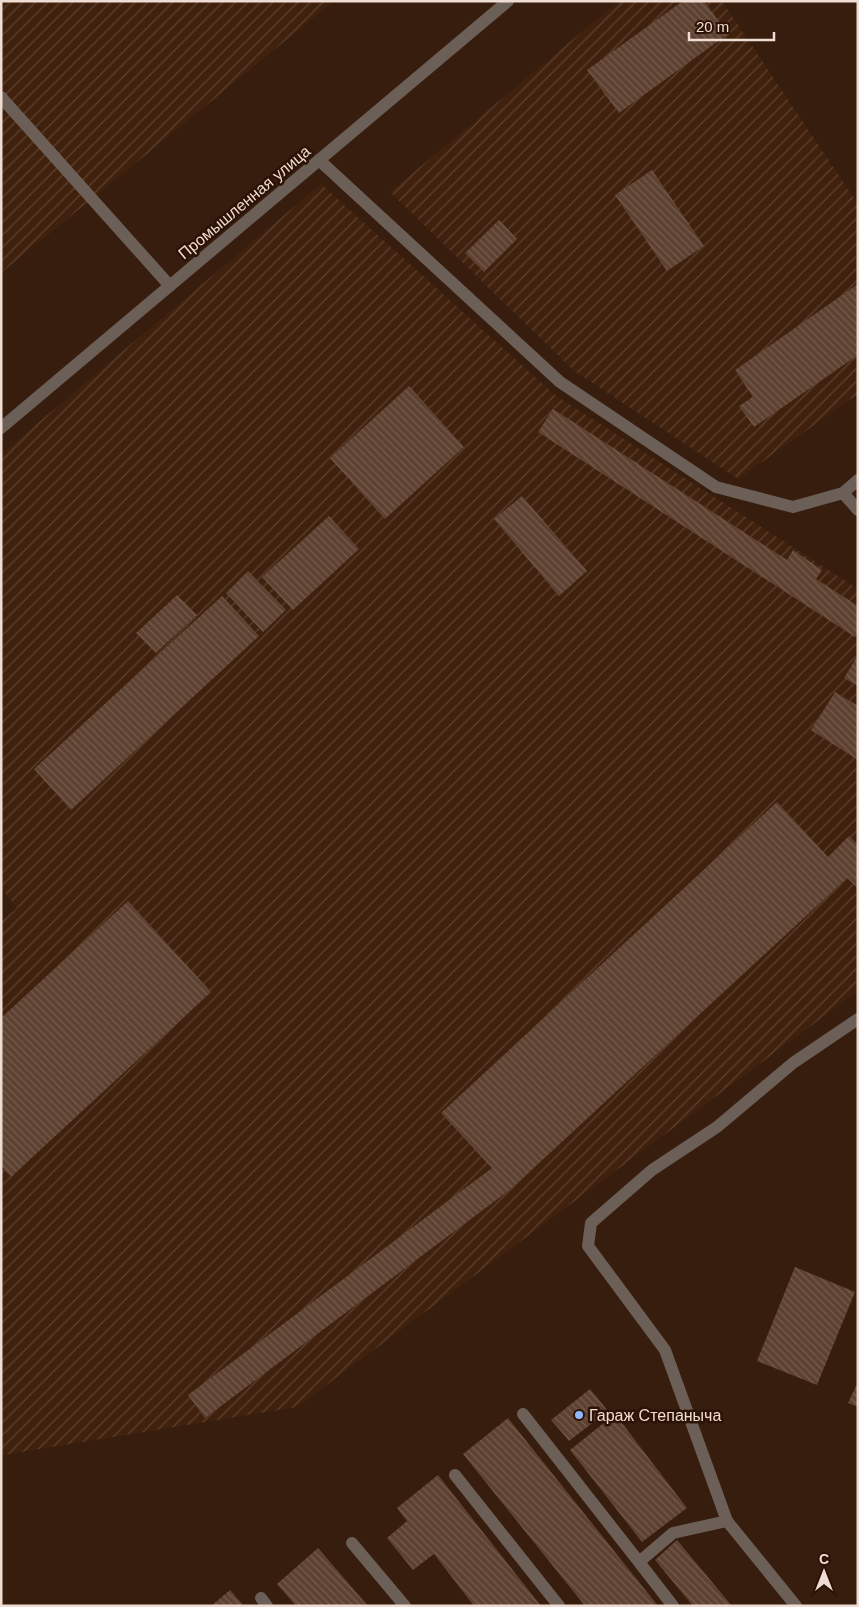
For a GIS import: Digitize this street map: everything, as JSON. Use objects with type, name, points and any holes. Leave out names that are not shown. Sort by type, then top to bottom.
[{"type":"street","name":"Промышленная улица","points":[[1,428],[508,1]]},
{"type":"street","points":[[1,97],[170,286]]},
{"type":"street","points":[[319,160],[560,382],[716,486],[793,508],[843,493],[858,480]]},
{"type":"street","points":[[843,493],[858,510]]},
{"type":"street","points":[[796,1606],[727,1521],[665,1350],[588,1246],[591,1223],[652,1170],[717,1127],[792,1062],[858,1019]]},
{"type":"street","points":[[523,1414],[673,1606]]},
{"type":"street","points":[[455,1475],[559,1606]]},
{"type":"street","points":[[639,1562],[673,1533],[727,1521]]},
{"type":"street","points":[[352,1543],[405,1606]]},
{"type":"shaded area","points":[[1,1],[334,1],[1,273]]},
{"type":"shaded area","points":[[619,1],[722,1],[858,204],[858,394],[738,479],[573,370],[390,192]]},
{"type":"shaded area","points":[[321,184],[555,395],[858,589],[858,991],[297,1407],[3,1455],[1,1454],[1,921],[17,908],[1,888],[1,454]]},
{"type":"building","points":[[683,1],[704,1],[728,34],[619,113],[587,70]]},
{"type":"building","points":[[652,170],[704,246],[667,271],[615,195]]},
{"type":"building","points":[[499,220],[517,239],[484,272],[465,253]]},
{"type":"building","points":[[858,284],[858,355],[754,427],[739,406],[753,397],[735,370]]},
{"type":"building","points":[[409,386],[464,447],[385,519],[330,458]]},
{"type":"building","points":[[553,409],[787,560],[793,550],[822,570],[816,579],[858,606],[858,633],[855,637],[538,432]]},
{"type":"building","points":[[522,496],[587,571],[559,596],[494,519]]},
{"type":"building","points":[[329,516],[359,549],[293,610],[262,577]]},
{"type":"building","points":[[248,571],[286,610],[263,632],[226,593]]},
{"type":"building","points":[[177,595],[197,615],[156,653],[136,633]]},
{"type":"building","points":[[222,596],[259,636],[71,810],[34,769]]},
{"type":"building","points":[[858,655],[858,686],[844,678]]},
{"type":"building","points":[[835,692],[858,706],[858,760],[811,730]]},
{"type":"building","points":[[777,802],[828,857],[849,836],[858,845],[858,888],[847,878],[511,1189],[205,1418],[188,1395],[492,1168],[441,1113]]},
{"type":"building","points":[[128,901],[211,992],[11,1177],[1,1166],[1,1018]]},
{"type":"building","points":[[795,1267],[855,1292],[817,1385],[757,1361]]},
{"type":"building","points":[[858,1382],[858,1407],[848,1403]]},
{"type":"building","name":"Гараж Степаныча","points":[[590,1389],[608,1411],[569,1441],[551,1420]]},
{"type":"building","points":[[615,1414],[687,1508],[642,1542],[570,1450]]},
{"type":"building","points":[[508,1418],[658,1606],[585,1606],[463,1454]]},
{"type":"building","points":[[438,1475],[541,1606],[474,1606],[434,1554],[413,1570],[387,1538],[407,1521],[397,1508]]},
{"type":"building","points":[[677,1540],[732,1606],[693,1606],[655,1560]]},
{"type":"building","points":[[318,1548],[368,1606],[296,1606],[277,1584]]},
{"type":"building","points":[[230,1590],[244,1606],[211,1606]]},
{"type":"place","name":"Гараж Степаныча","points":[[579,1415]]}]
